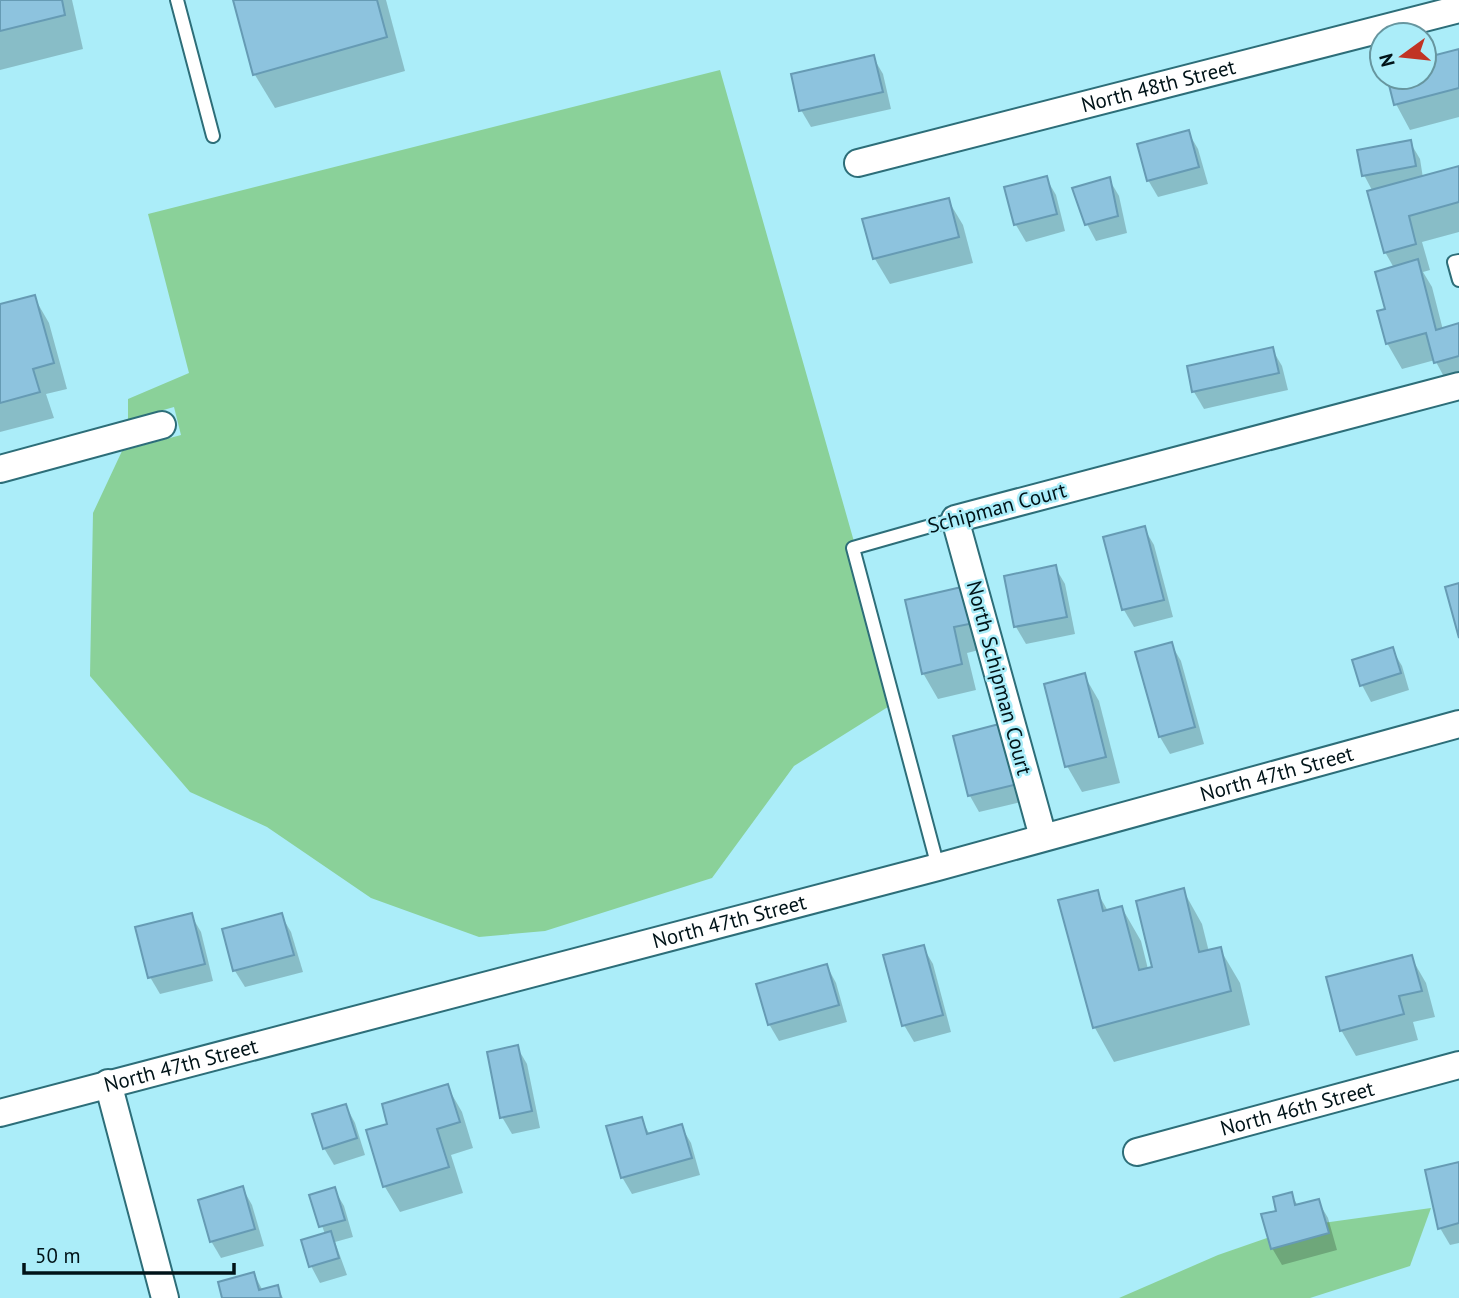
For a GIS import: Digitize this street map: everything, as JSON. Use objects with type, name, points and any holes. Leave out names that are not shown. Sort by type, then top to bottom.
[{"type":"street","name":"North 48th Street","points":[[858,163],[1459,9]]},
{"type":"street","name":"Schipman Court","points":[[955,519],[1459,386]]},
{"type":"street","points":[[0,469],[162,425]]},
{"type":"street","name":"North Schipman Court","points":[[955,519],[1043,837]]},
{"type":"street","name":"North 47th Street","points":[[0,1113],[938,867],[1459,724]]},
{"type":"street","name":"North 46th Street","points":[[1137,1152],[1459,1065]]},
{"type":"street","points":[[108,1083],[165,1298]]},
{"type":"lane","points":[[177,0],[213,136]]},
{"type":"lane","points":[[1459,261],[1454,262],[1459,280]]},
{"type":"lane","name":"Schipman Court","points":[[938,867],[853,548],[955,519]]},
{"type":"green space","points":[[720,70],[899,700],[794,766],[712,878],[545,931],[479,937],[371,898],[267,827],[190,792],[90,676],[93,513],[122,451],[181,435],[174,407],[128,420],[128,399],[189,373],[148,214]]},
{"type":"green space","points":[[1431,1208],[1410,1266],[1310,1298],[1119,1298],[1218,1255],[1301,1226]]},
{"type":"building","points":[[0,0],[62,0],[65,15],[0,31]]},
{"type":"building","points":[[233,0],[377,0],[387,37],[253,75]]},
{"type":"building","points":[[1459,49],[1459,88],[1394,105],[1390,91],[1438,91],[1438,54]]},
{"type":"building","points":[[874,55],[883,92],[799,111],[791,74]]},
{"type":"building","points":[[1189,130],[1199,167],[1147,181],[1137,144]]},
{"type":"building","points":[[1411,140],[1416,166],[1362,176],[1357,150]]},
{"type":"building","points":[[1459,166],[1459,202],[1409,216],[1416,244],[1384,253],[1367,191]]},
{"type":"building","points":[[1047,176],[1057,214],[1014,225],[1004,187]]},
{"type":"building","points":[[1110,177],[1118,216],[1085,225],[1072,188]]},
{"type":"building","points":[[949,198],[959,237],[873,259],[862,219]]},
{"type":"building","points":[[1418,259],[1436,330],[1459,323],[1459,356],[1434,363],[1426,333],[1386,344],[1377,311],[1385,309],[1375,272]]},
{"type":"building","points":[[35,295],[54,363],[33,369],[40,392],[0,403],[0,304]]},
{"type":"building","points":[[1273,347],[1279,373],[1192,392],[1187,366]]},
{"type":"building","points":[[1145,526],[1164,600],[1122,610],[1103,537]]},
{"type":"building","points":[[1056,565],[1067,617],[1014,627],[1004,576]]},
{"type":"building","points":[[1459,583],[1459,638],[1445,587]]},
{"type":"building","points":[[966,586],[974,623],[954,627],[962,664],[922,674],[905,600]]},
{"type":"building","points":[[1172,642],[1195,727],[1159,737],[1135,652]]},
{"type":"building","points":[[1393,647],[1401,673],[1360,686],[1352,660]]},
{"type":"building","points":[[1085,673],[1106,757],[1065,767],[1044,684]]},
{"type":"building","points":[[1003,723],[1018,784],[968,796],[953,736]]},
{"type":"building","points":[[1184,888],[1199,952],[1221,947],[1231,991],[1093,1028],[1058,900],[1098,890],[1103,911],[1122,906],[1139,970],[1152,967],[1136,901]]},
{"type":"building","points":[[192,913],[205,964],[148,978],[135,927]]},
{"type":"building","points":[[282,913],[294,955],[233,971],[222,929]]},
{"type":"building","points":[[924,945],[943,1015],[902,1026],[883,955]]},
{"type":"building","points":[[1412,955],[1422,991],[1399,996],[1404,1014],[1340,1031],[1326,977]]},
{"type":"building","points":[[827,964],[839,1005],[768,1025],[756,984]]},
{"type":"building","points":[[518,1045],[532,1111],[500,1118],[487,1052]]},
{"type":"building","points":[[448,1084],[460,1122],[437,1129],[449,1167],[383,1187],[366,1130],[387,1124],[382,1104]]},
{"type":"building","points":[[346,1104],[357,1138],[323,1149],[312,1114]]},
{"type":"building","points":[[642,1117],[647,1134],[682,1124],[692,1158],[621,1178],[606,1126]]},
{"type":"building","points":[[1459,1162],[1459,1223],[1438,1229],[1425,1170]]},
{"type":"building","points":[[243,1186],[255,1229],[210,1242],[198,1200]]},
{"type":"building","points":[[335,1187],[345,1220],[319,1227],[309,1195]]},
{"type":"building","points":[[1292,1192],[1295,1205],[1319,1199],[1329,1233],[1271,1249],[1261,1214],[1276,1211],[1273,1197]]},
{"type":"building","points":[[331,1231],[339,1258],[309,1267],[301,1240]]},
{"type":"building","points":[[254,1272],[259,1290],[278,1285],[281,1298],[222,1298],[218,1282]]}]
